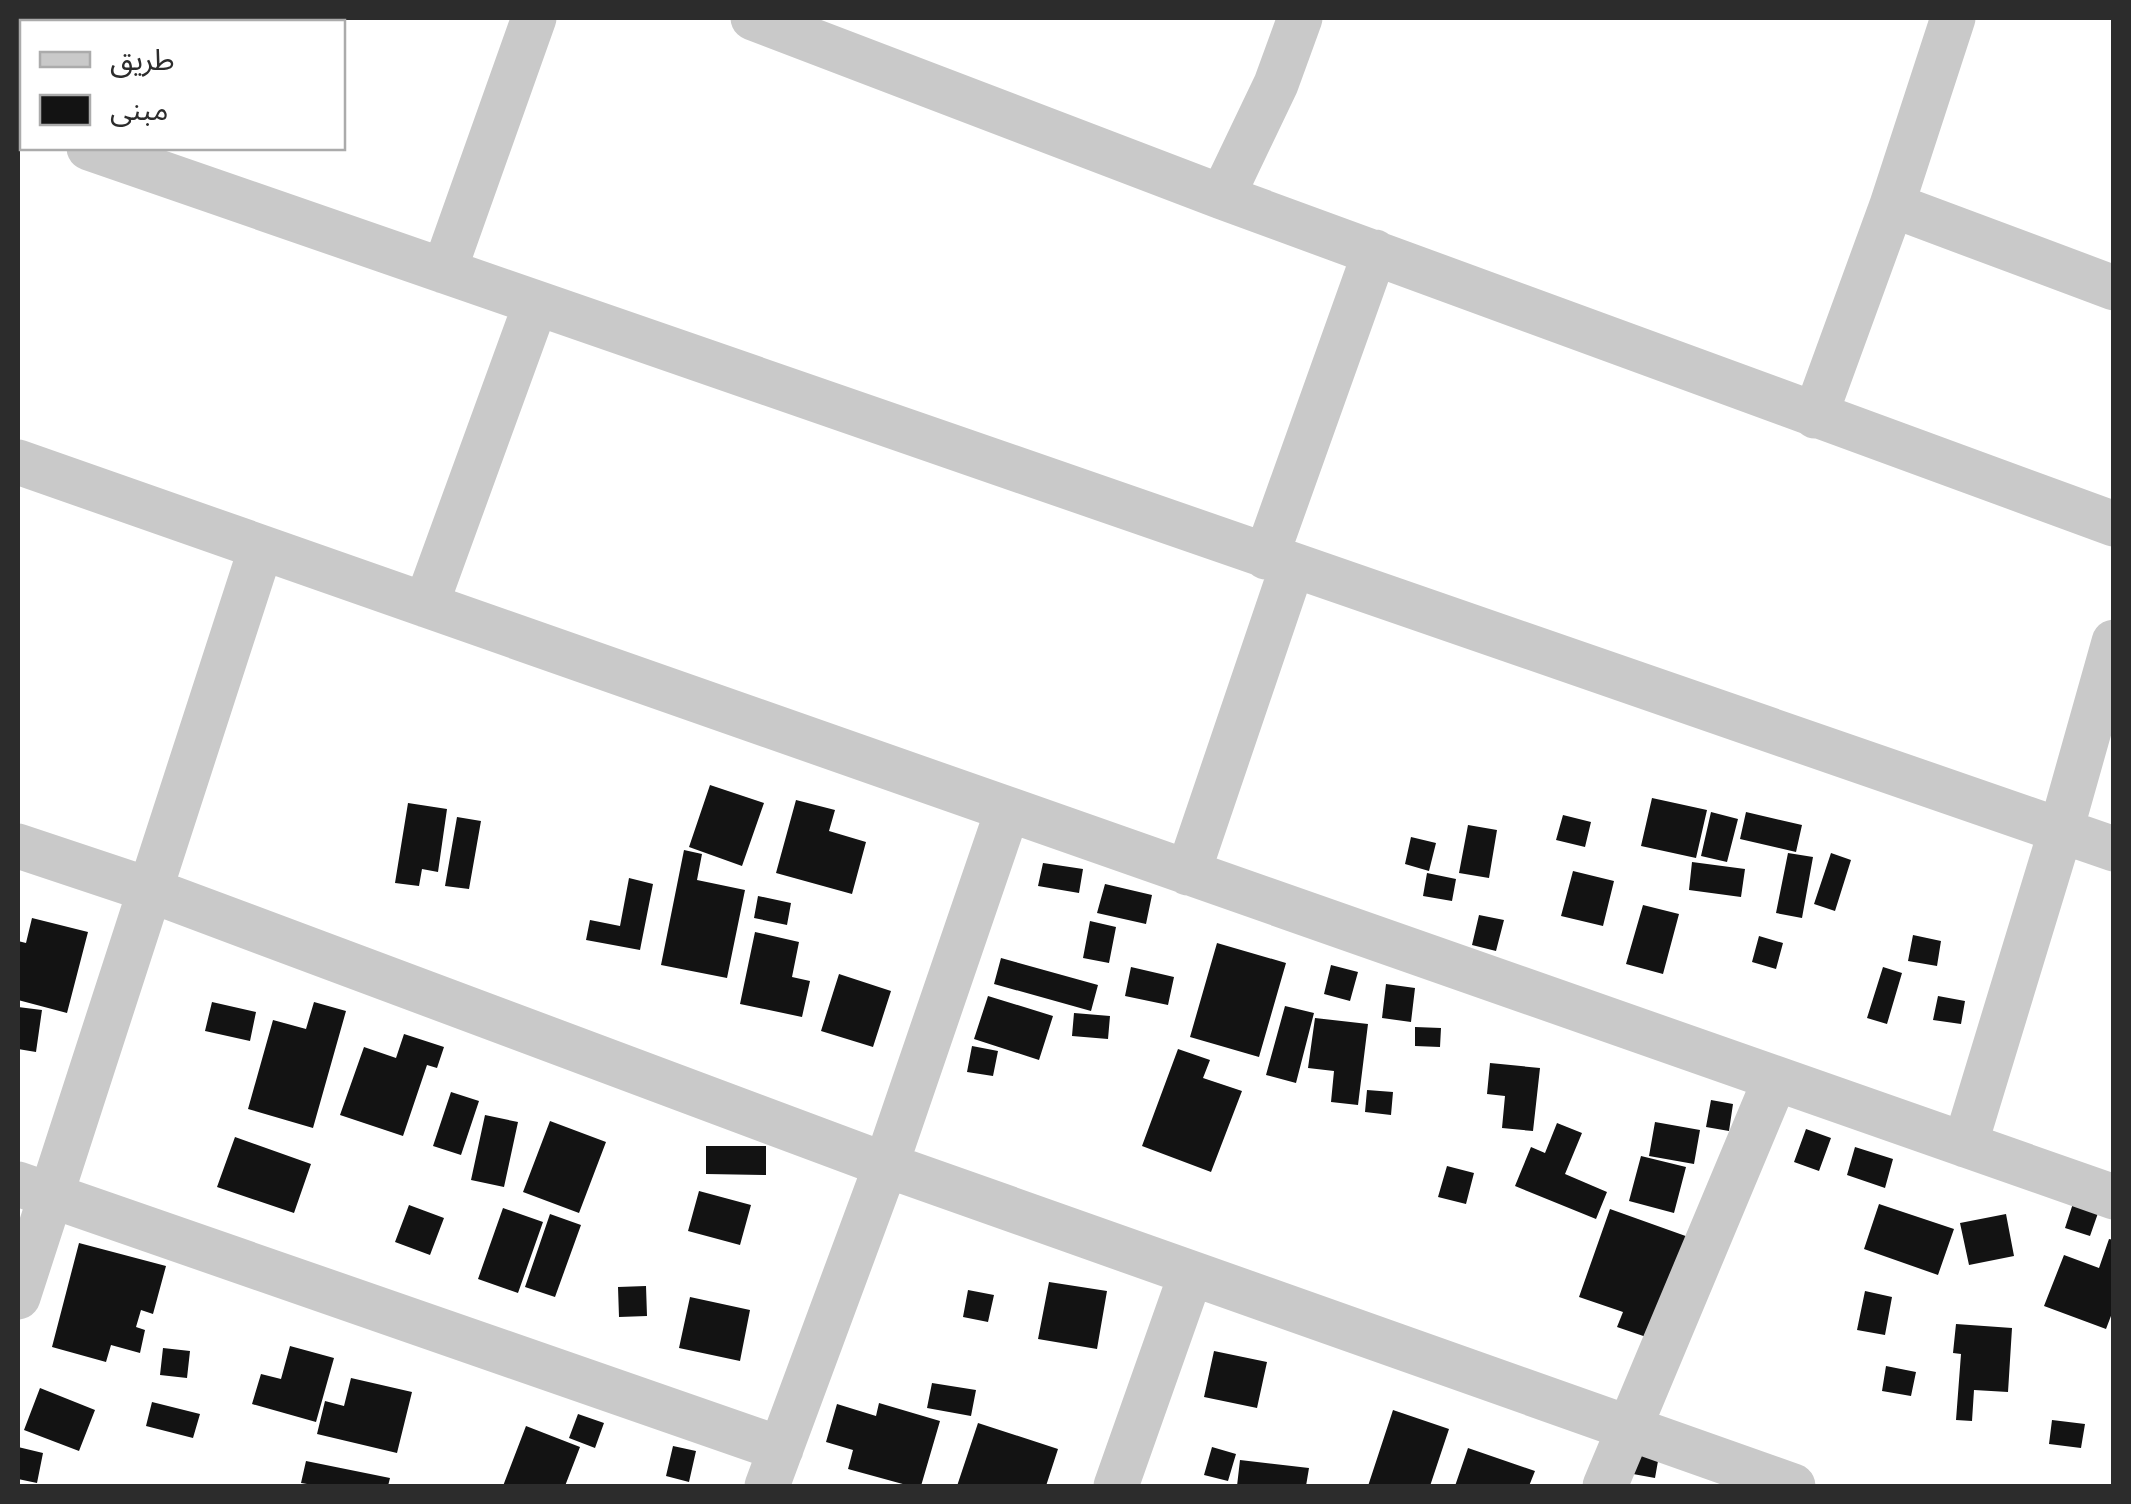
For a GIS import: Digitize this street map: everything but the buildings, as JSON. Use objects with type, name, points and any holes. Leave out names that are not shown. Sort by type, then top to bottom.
[{"type":"street","points":[[444,271],[534,18]]},
{"type":"street","points":[[753,18],[1222,197],[2114,524]]},
{"type":"street","points":[[1222,197],[1276,84],[1300,18]]},
{"type":"street","points":[[1815,416],[1892,204],[1953,18]]},
{"type":"street","points":[[95,150],[2114,849]]},
{"type":"street","points":[[1892,204],[2114,288]]},
{"type":"street","points":[[1188,872],[1374,252]]},
{"type":"street","points":[[426,605],[536,304]]},
{"type":"street","points":[[18,462],[2114,1198]]},
{"type":"street","points":[[18,1297],[35,1190],[150,890],[262,548]]},
{"type":"street","points":[[1964,1145],[2114,642]]},
{"type":"street","points":[[35,1190],[774,1468],[886,1165],[1008,809]]},
{"type":"street","points":[[18,846],[150,890],[886,1165],[1793,1486]]},
{"type":"street","points":[[1605,1486],[1775,1080]]},
{"type":"street","points":[[1116,1486],[1191,1274]]}]
